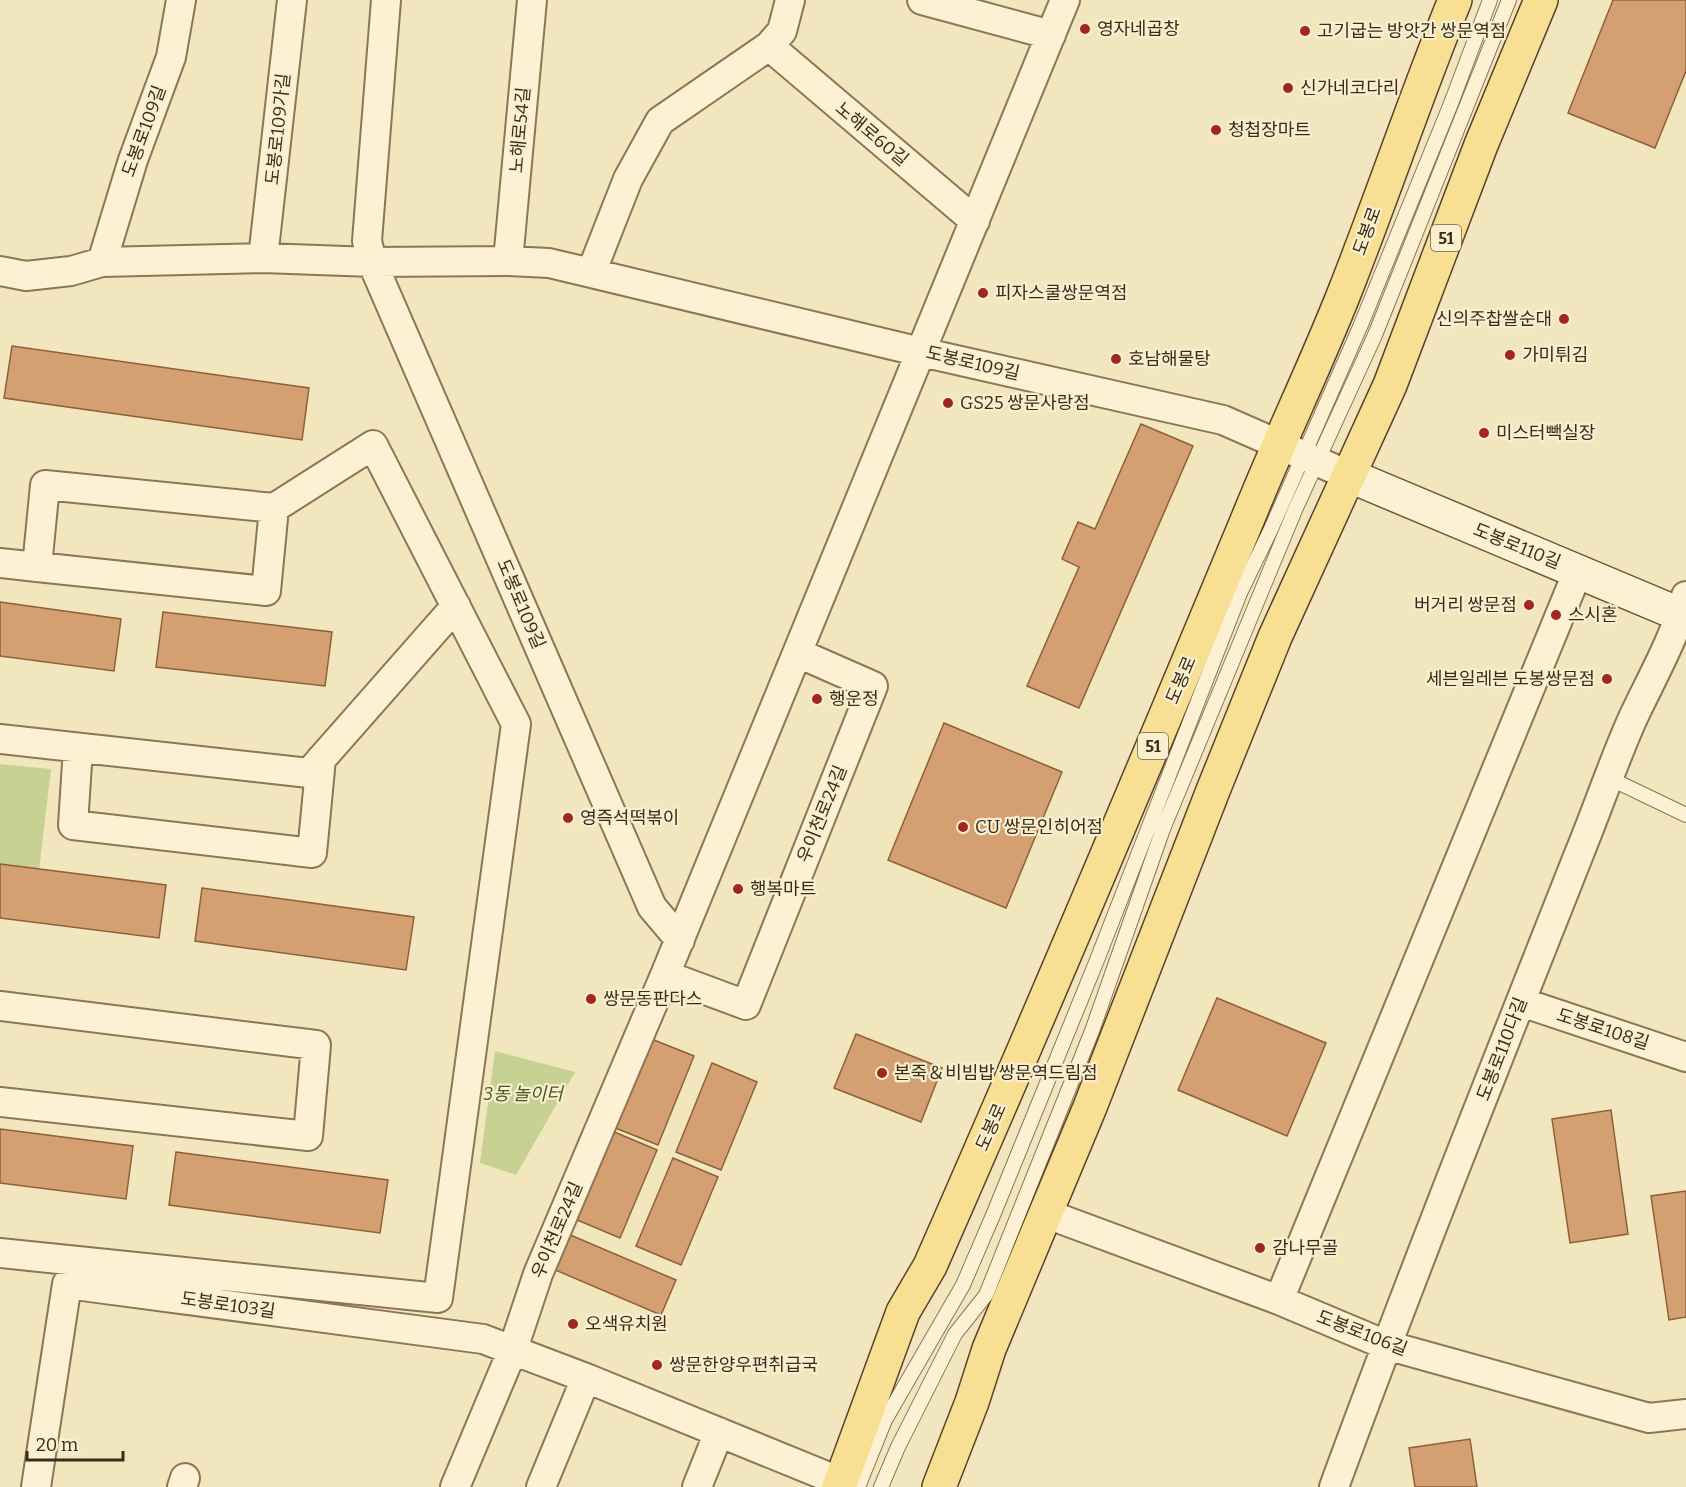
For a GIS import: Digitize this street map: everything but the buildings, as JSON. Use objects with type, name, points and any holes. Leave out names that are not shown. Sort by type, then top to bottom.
[{"type":"main road","name":"도봉로","points":[[846,1485],[903,1312],[930,1266],[1057,975],[1299,454],[1343,295],[1455,0]]},
{"type":"main road","name":"51","points":[[939,1487],[972,1402],[989,1349],[1047,1214],[1275,637],[1390,385],[1481,145],[1541,0]]},
{"type":"street","name":"도봉로109길","points":[[102,262],[133,160],[171,57],[181,0]]},
{"type":"street","name":"도봉로109가길","points":[[263,258],[292,0]]},
{"type":"street","name":"도봉로109길","points":[[386,0],[367,241],[372,262],[652,907],[680,940]]},
{"type":"street","name":"노해로54길","points":[[508,261],[532,0]]},
{"type":"street","points":[[591,273],[628,179],[660,121],[769,46],[782,31],[790,0]]},
{"type":"street","points":[[922,0],[1051,35]]},
{"type":"street","points":[[921,352],[1065,0]]},
{"type":"street","name":"노해로60길","points":[[769,46],[975,221]]},
{"type":"street","name":"도봉로109길","points":[[0,271],[26,276],[48,275],[71,272],[102,262],[263,258],[372,262],[549,263],[921,352],[1223,420],[1348,476]]},
{"type":"street","name":"우이천로24길","points":[[455,1487],[513,1349],[538,1274],[666,975],[921,352]]},
{"type":"street","points":[[0,1253],[438,1298],[516,724],[373,445],[274,508],[45,485],[38,567]]},
{"type":"street","name":"도봉로110길","points":[[1348,476],[1578,571],[1684,609]]},
{"type":"street","points":[[0,563],[266,591],[274,508]]},
{"type":"street","points":[[1279,1300],[1578,571]]},
{"type":"street","points":[[0,739],[309,773],[456,606]]},
{"type":"street","name":"도봉로110다길","points":[[1334,1487],[1386,1345],[1631,722],[1684,609]]},
{"type":"street","name":"우이천로24길","points":[[666,975],[746,1005],[873,686],[798,652]]},
{"type":"street","points":[[78,748],[73,825],[312,853],[321,759]]},
{"type":"street","name":"도봉로108길","points":[[1521,1002],[1686,1057]]},
{"type":"street","points":[[0,1006],[316,1045],[309,1136],[0,1102]]},
{"type":"street","name":"도봉로106길","points":[[1047,1214],[1279,1300],[1386,1345],[1649,1418],[1686,1414]]},
{"type":"street","name":"도봉로103길","points":[[36,1487],[67,1284],[483,1339],[586,1378],[846,1485]]},
{"type":"street","points":[[541,1487],[586,1378]]},
{"type":"street","points":[[697,1487],[719,1432]]},
{"type":"lane","points":[[881,1487],[898,1447],[955,1334],[986,1295],[1092,1031],[1163,829],[1239,642],[1299,454],[1360,327],[1450,106],[1490,0]]},
{"type":"lane","points":[[1299,454],[1375,335],[1509,0]]},
{"type":"lane","points":[[1610,778],[1686,815]]},
{"type":"green space","points":[[0,764],[51,769],[38,879],[0,875]]},
{"type":"green space","name":"3동 놀이터","points":[[495,1051],[575,1072],[516,1175],[480,1163]]},
{"type":"place","name":"영자네곱창","points":[[1085,29]]},
{"type":"place","name":"고기굽는 방앗간 쌍문역점","points":[[1305,31]]},
{"type":"place","name":"신가네코다리","points":[[1288,88]]},
{"type":"place","name":"청첩장마트","points":[[1216,130]]},
{"type":"place","name":"피자스쿨쌍문역점","points":[[983,293]]},
{"type":"place","name":"신의주찹쌀순대","points":[[1564,319]]},
{"type":"place","name":"가미튀김","points":[[1510,355]]},
{"type":"place","name":"호남해물탕","points":[[1116,359]]},
{"type":"place","name":"GS25 쌍문사랑점","points":[[948,403]]},
{"type":"place","name":"미스터빽실장","points":[[1484,433]]},
{"type":"place","name":"버거리 쌍문점","points":[[1529,605]]},
{"type":"place","name":"스시혼","points":[[1556,615]]},
{"type":"place","name":"세븐일레븐 도봉쌍문점","points":[[1607,679]]},
{"type":"place","name":"행운정","points":[[817,699]]},
{"type":"place","name":"영즉석떡볶이","points":[[568,818]]},
{"type":"place","name":"CU 쌍문인히어점","points":[[963,827]]},
{"type":"place","name":"행복마트","points":[[738,889]]},
{"type":"place","name":"쌍문동판다스","points":[[591,999]]},
{"type":"place","name":"본죽＆비빔밥 쌍문역드림점","points":[[882,1073]]},
{"type":"place","name":"감나무골","points":[[1260,1248]]},
{"type":"place","name":"오색유치원","points":[[573,1324]]},
{"type":"place","name":"쌍문한양우편취급국","points":[[657,1365]]}]
